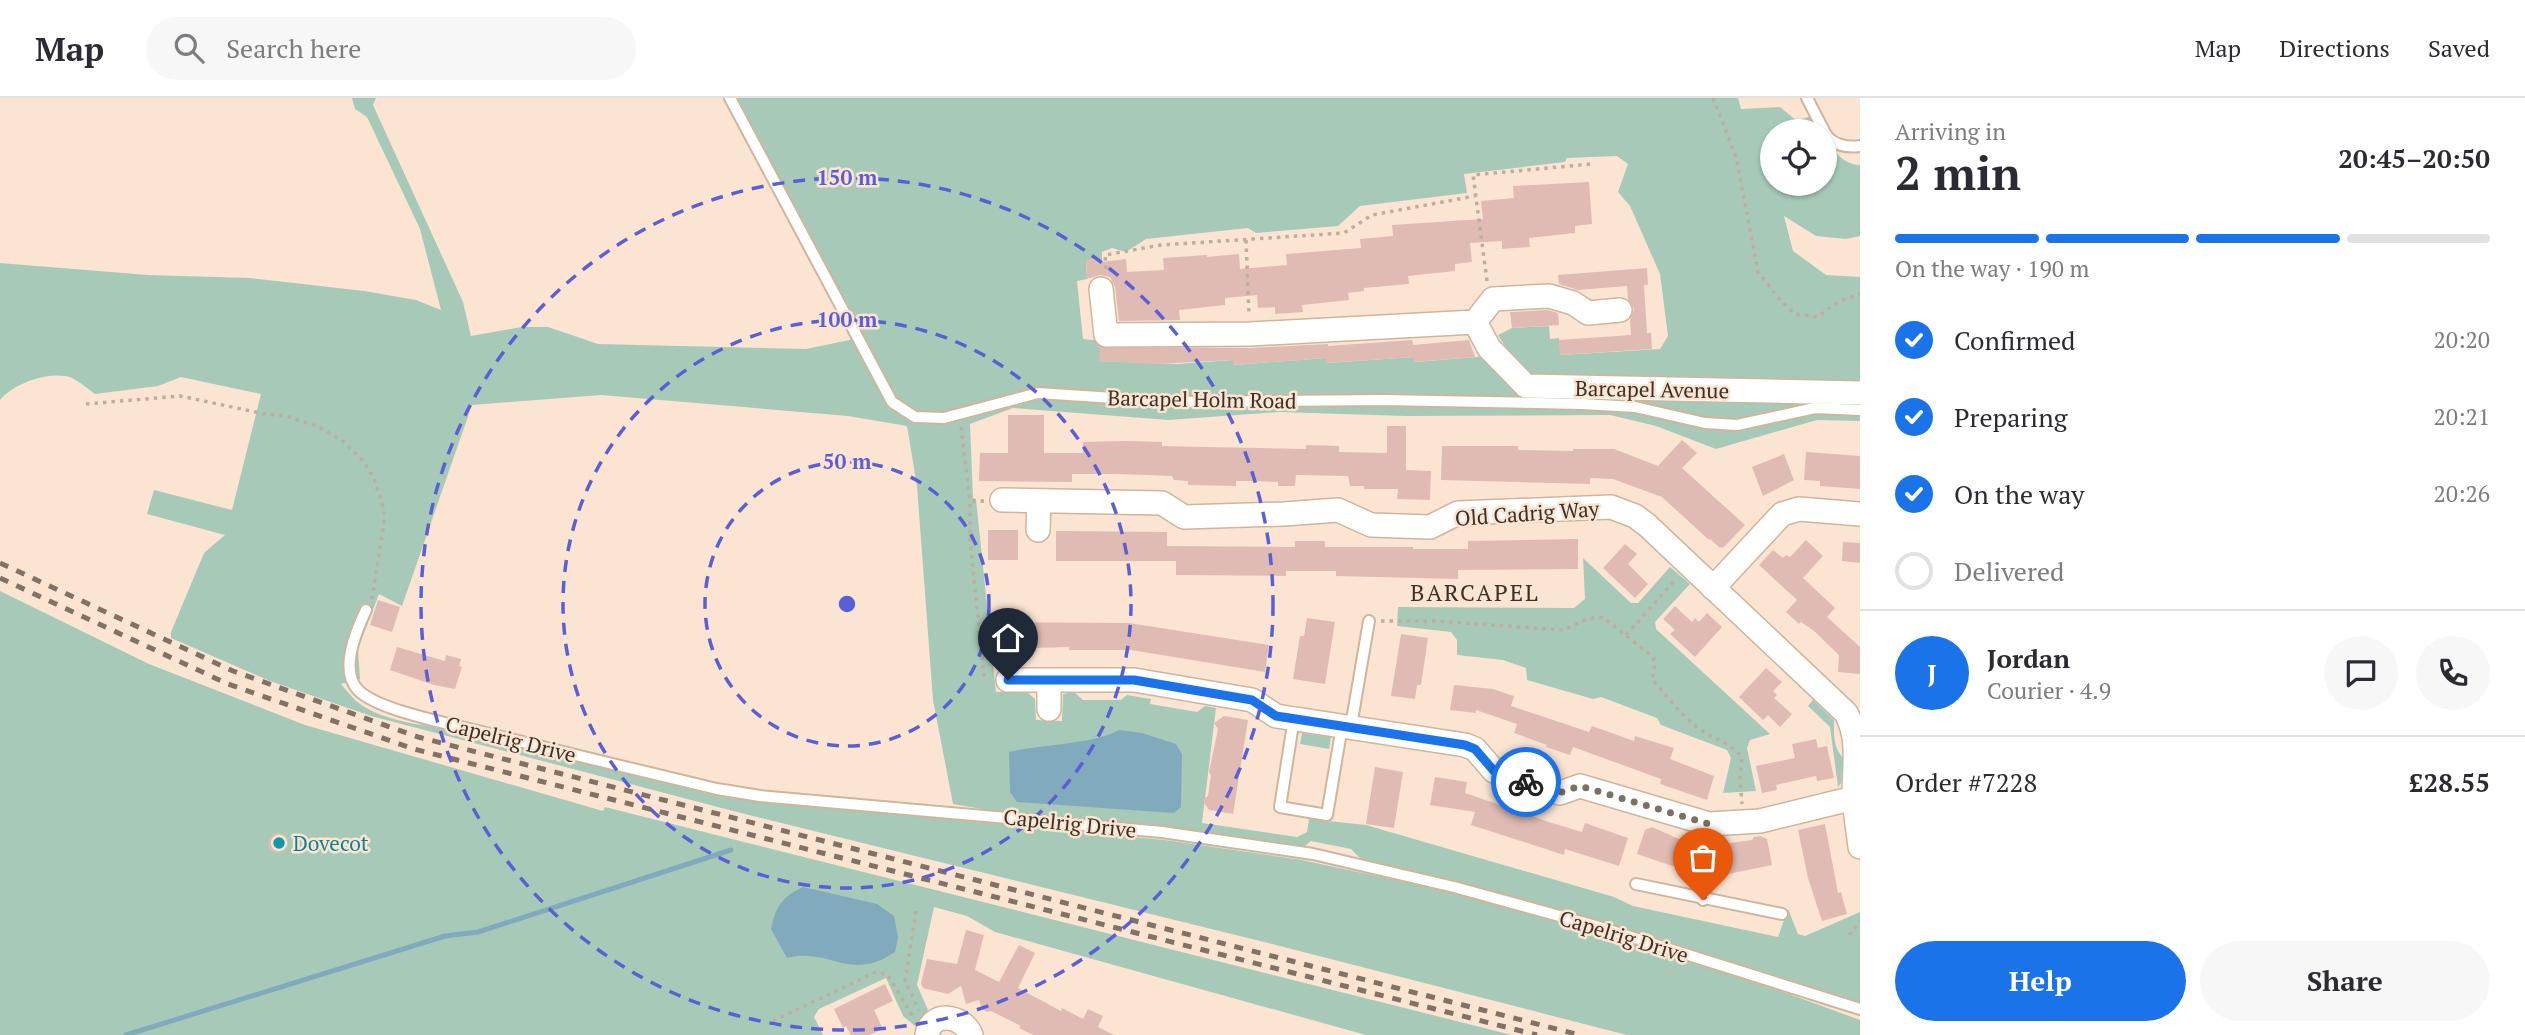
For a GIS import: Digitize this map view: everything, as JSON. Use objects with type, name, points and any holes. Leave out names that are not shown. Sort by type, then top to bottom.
[{"type":"street","points":[[1101,289],[1106,335],[1250,334],[1475,322],[1493,299],[1549,296],[1573,303],[1588,313],[1620,310]]},
{"type":"street","name":"Barcapel Avenue","points":[[1475,322],[1489,348],[1526,386],[1860,393]]},
{"type":"street","name":"Old Cadrig Way","points":[[1002,500],[1162,503],[1184,517],[1338,510],[1371,525],[1430,527],[1458,513],[1611,507],[1635,516],[1823,690],[1855,714],[1854,797],[1860,846]]},
{"type":"street","points":[[1038,530],[1039,501]]},
{"type":"street","points":[[1713,588],[1783,514],[1799,509],[1860,514]]},
{"type":"street","points":[[1008,680],[1134,680],[1252,700],[1276,716],[1465,745],[1475,749],[1494,771],[1559,793],[1580,786],[1709,824],[1745,823],[1854,797]]},
{"type":"street","points":[[1049,680],[1049,709]]},
{"type":"street","points":[[930,1028],[946,1017],[958,1019],[971,1035]]},
{"type":"lane","name":"Barcapel Holm Road","points":[[730,98],[892,402],[915,417],[944,418],[1038,393],[1174,402],[1384,400],[1582,404],[1634,407],[1705,423],[1737,425],[1815,408],[1860,410]]},
{"type":"lane","points":[[1807,98],[1818,119]]},
{"type":"lane","points":[[1837,143],[1849,148],[1860,146]]},
{"type":"lane","name":"Capelrig Drive","points":[[366,610],[352,641],[350,672],[356,689],[386,706],[445,723],[592,760],[738,792],[1162,832],[1313,854],[1454,887],[1583,923],[1860,1009]]},
{"type":"lane","points":[[1294,718],[1280,807],[1327,815],[1368,621]]},
{"type":"lane","points":[[1703,900],[1707,874],[1704,858],[1709,824]]},
{"type":"lane","points":[[1636,884],[1703,900],[1782,914]]},
{"type":"path","points":[[1713,98],[1736,157],[1758,272],[1795,314],[1817,317],[1840,301],[1860,294]]},
{"type":"path","points":[[1493,299],[1486,276],[1473,175],[1591,164]]},
{"type":"path","points":[[1101,289],[1107,288],[1105,255],[1161,245],[1344,233],[1373,215],[1475,196]]},
{"type":"path","points":[[1246,240],[1250,334]]},
{"type":"path","points":[[86,404],[180,396],[265,414],[286,415],[319,427],[344,442],[364,462],[374,479],[384,509],[372,598],[366,610]]},
{"type":"path","points":[[959,414],[970,501],[970,540],[984,676]]},
{"type":"path","points":[[970,501],[1002,500]]},
{"type":"path","points":[[1626,635],[1688,566]]},
{"type":"path","points":[[1368,621],[1435,621],[1564,630],[1597,617],[1604,618],[1653,657],[1655,664],[1652,679],[1688,719],[1702,731],[1734,747],[1742,757],[1740,781],[1745,823]]},
{"type":"path","points":[[916,911],[905,981],[917,1009],[930,1028]]},
{"type":"path","points":[[1849,935],[1860,921]]},
{"type":"path","points":[[773,1021],[876,972],[888,975],[910,1015],[930,1028]]},
{"type":"green space","points":[[352,98],[376,98],[373,105],[463,302],[471,336],[522,327],[548,327],[598,344],[806,349],[864,337],[793,212],[736,98],[1738,98],[1741,109],[1780,107],[1795,119],[1760,119],[1760,196],[1837,196],[1837,153],[1844,160],[1860,165],[1860,236],[1846,239],[1816,236],[1784,216],[1793,251],[1826,275],[1860,277],[1860,386],[1528,375],[1498,335],[1512,328],[1549,326],[1550,339],[1559,338],[1561,355],[1660,349],[1668,336],[1660,274],[1630,206],[1618,192],[1628,164],[1617,156],[1567,158],[1565,162],[1464,174],[1467,193],[1360,206],[1338,226],[1256,233],[1248,228],[1146,239],[1126,252],[1112,248],[1102,252],[1102,259],[1086,260],[1087,279],[1077,281],[1083,339],[1100,341],[1100,361],[1177,364],[1233,360],[1234,365],[1326,358],[1327,363],[1414,357],[1415,362],[1489,356],[1520,392],[1860,402],[1860,421],[1817,420],[1716,449],[1656,426],[1610,415],[1406,416],[1279,412],[1168,420],[1013,408],[970,424],[973,498],[976,499],[996,692],[1026,691],[1035,699],[1036,720],[1062,721],[1063,694],[1074,692],[1083,700],[1121,700],[1127,695],[1151,699],[1150,704],[1197,712],[1205,706],[1216,708],[1202,823],[1297,837],[1307,832],[1309,819],[1366,825],[1614,897],[1633,906],[1778,937],[1788,909],[1798,934],[1805,936],[1860,912],[1860,1004],[1647,935],[1360,858],[1351,849],[1311,841],[1305,846],[1114,822],[993,811],[953,804],[933,700],[917,486],[907,426],[848,416],[601,395],[472,405],[402,606],[379,594],[358,649],[360,679],[341,684],[366,708],[391,718],[456,730],[723,795],[858,811],[1165,840],[1302,860],[1456,893],[1657,946],[1860,1020],[1860,1035],[1627,1035],[733,811],[371,716],[270,681],[171,638],[171,632],[204,553],[225,535],[147,514],[154,490],[232,510],[261,394],[181,377],[158,386],[95,394],[72,378],[54,376],[23,383],[0,400],[0,263],[148,275],[249,278],[364,291],[416,300],[441,310],[420,229],[367,117],[355,109]]},
{"type":"green space","points":[[1583,558],[1631,603],[1638,603],[1670,567],[1690,584],[1655,622],[1656,629],[1770,734],[1750,740],[1747,748],[1756,791],[1723,793],[1731,758],[1727,750],[1661,725],[1657,718],[1601,697],[1593,699],[1527,680],[1526,668],[1503,660],[1457,655],[1457,640],[1451,632],[1397,626],[1398,607],[1574,608],[1585,599]]},
{"type":"green space","points":[[0,591],[149,664],[305,725],[603,811],[605,807],[1512,1035],[1366,1035],[995,932],[967,916],[934,907],[917,985],[928,1010],[915,1026],[903,1016],[886,978],[819,1009],[814,1017],[823,1035],[0,1035]]},
{"type":"green space","points":[[1813,700],[1834,720],[1836,745],[1843,758],[1841,783],[1838,787],[1830,727],[1808,706]]},
{"type":"green space","points":[[1302,733],[1331,737],[1329,749],[1300,744]]},
{"type":"water","points":[[1119,730],[1142,733],[1176,744],[1182,754],[1181,807],[1174,813],[1017,802],[1010,792],[1009,752],[1095,739]]},
{"type":"water","points":[[803,887],[877,904],[894,916],[898,937],[895,952],[879,961],[852,965],[816,957],[787,958],[771,929],[781,903]]},
{"type":"building","points":[[1589,182],[1592,224],[1575,226],[1575,233],[1529,238],[1530,247],[1502,249],[1502,241],[1470,243],[1472,262],[1455,264],[1455,271],[1408,276],[1409,284],[1364,288],[1364,291],[1348,293],[1349,300],[1302,305],[1303,312],[1275,314],[1275,307],[1258,308],[1257,295],[1225,298],[1225,305],[1179,310],[1180,320],[1119,321],[1115,287],[1110,277],[1100,275],[1087,279],[1086,260],[1102,259],[1102,262],[1126,259],[1127,272],[1164,270],[1163,258],[1207,255],[1239,254],[1240,269],[1287,265],[1286,254],[1361,248],[1360,239],[1393,236],[1392,225],[1483,219],[1481,201],[1514,198],[1513,186]]},
{"type":"building","points":[[1647,268],[1648,285],[1644,285],[1647,333],[1651,333],[1652,349],[1560,355],[1559,340],[1631,335],[1630,320],[1634,309],[1628,299],[1627,286],[1578,290],[1559,284],[1558,275]]},
{"type":"building","points":[[1547,310],[1558,313],[1559,325],[1512,328],[1510,312]]},
{"type":"building","points":[[1412,340],[1413,345],[1469,340],[1475,357],[1414,362],[1414,357],[1326,363],[1326,358],[1233,365],[1233,360],[1155,364],[1099,361],[1100,347],[1250,348]]},
{"type":"building","points":[[1008,415],[1044,415],[1044,453],[1083,453],[1083,442],[1127,441],[1162,442],[1162,446],[1306,449],[1306,445],[1339,446],[1339,452],[1387,453],[1387,426],[1406,426],[1406,470],[1431,471],[1430,500],[1397,499],[1398,489],[1364,489],[1364,486],[1350,486],[1348,476],[1296,475],[1295,486],[1278,486],[1278,482],[1249,481],[1236,481],[1236,486],[1188,485],[1188,481],[1174,480],[1172,476],[1116,474],[1072,474],[1072,482],[979,481],[980,453],[1008,453]]},
{"type":"building","points":[[1682,440],[1697,453],[1682,468],[1745,525],[1724,547],[1720,548],[1709,540],[1662,497],[1613,479],[1590,478],[1590,484],[1441,480],[1442,446],[1518,446],[1518,450],[1573,451],[1614,449],[1658,466]]},
{"type":"building","points":[[1806,452],[1860,456],[1860,489],[1820,486],[1820,481],[1804,480]]},
{"type":"building","points":[[1784,454],[1794,480],[1763,496],[1752,467]]},
{"type":"building","points":[[988,530],[1018,530],[1018,560],[988,560]]},
{"type":"building","points":[[1056,531],[1167,532],[1167,546],[1295,547],[1295,541],[1325,541],[1325,547],[1468,549],[1468,541],[1578,539],[1578,569],[1458,570],[1458,579],[1336,576],[1336,571],[1286,571],[1286,576],[1176,575],[1176,561],[1056,561]]},
{"type":"building","points":[[1806,540],[1823,556],[1803,578],[1835,608],[1827,617],[1860,647],[1860,674],[1838,672],[1839,655],[1814,631],[1801,622],[1799,624],[1786,612],[1797,600],[1759,565],[1773,550],[1783,558],[1786,555],[1790,557]]},
{"type":"building","points":[[1843,542],[1860,543],[1860,563],[1842,561]]},
{"type":"building","points":[[1625,544],[1637,554],[1628,564],[1648,584],[1635,598],[1603,568]]},
{"type":"building","points":[[378,600],[400,607],[392,632],[370,625]]},
{"type":"building","points":[[1675,606],[1692,622],[1695,618],[1699,622],[1707,613],[1722,627],[1695,657],[1670,634],[1675,630],[1663,619]]},
{"type":"building","points":[[1307,618],[1335,622],[1325,684],[1293,679],[1300,636],[1304,636]]},
{"type":"building","points":[[997,622],[1129,623],[1269,645],[1265,672],[1131,650],[1069,650],[1069,647],[997,649]]},
{"type":"building","points":[[1401,634],[1428,638],[1421,685],[1417,685],[1415,699],[1391,696]]},
{"type":"building","points":[[397,647],[445,661],[446,655],[461,659],[459,666],[462,667],[455,689],[390,670]]},
{"type":"building","points":[[1766,668],[1782,682],[1773,691],[1777,695],[1774,698],[1792,714],[1780,727],[1768,715],[1763,720],[1739,697]]},
{"type":"building","points":[[1454,685],[1493,689],[1514,696],[1511,706],[1589,732],[1592,726],[1634,741],[1635,736],[1674,748],[1670,759],[1714,776],[1707,800],[1660,784],[1661,779],[1573,747],[1570,755],[1546,747],[1547,745],[1514,733],[1517,724],[1476,710],[1476,713],[1450,710]]},
{"type":"building","points":[[1224,716],[1248,720],[1233,814],[1209,810],[1202,800],[1208,796],[1211,775],[1209,772],[1218,729],[1214,723]]},
{"type":"building","points":[[1816,739],[1818,748],[1827,746],[1834,778],[1817,781],[1816,776],[1776,785],[1777,790],[1762,793],[1756,766],[1795,758],[1792,744]]},
{"type":"building","points":[[1375,767],[1403,772],[1394,828],[1366,824]]},
{"type":"building","points":[[1435,777],[1467,782],[1465,793],[1549,822],[1582,832],[1585,823],[1628,838],[1619,866],[1565,849],[1564,855],[1471,825],[1475,812],[1430,805]]},
{"type":"building","points":[[1825,824],[1838,893],[1841,892],[1847,914],[1822,921],[1808,878],[1798,830]]},
{"type":"building","points":[[1652,827],[1679,839],[1688,839],[1691,847],[1684,870],[1637,854],[1645,830]]},
{"type":"building","name":"Dovecot","points":[[278,833],[285,836],[288,843],[285,850],[278,853],[271,850],[268,843],[271,836]]},
{"type":"building","points":[[1760,836],[1767,839],[1772,865],[1723,875],[1718,849],[1723,844],[1752,840]]},
{"type":"building","points":[[966,930],[984,935],[975,970],[999,982],[1019,945],[1035,953],[1018,988],[1061,1011],[1062,1008],[1083,1019],[1088,1009],[1103,1016],[1098,1027],[1114,1035],[1033,1035],[1019,1028],[1021,1026],[982,1009],[979,1000],[966,1004],[961,986],[948,994],[923,988],[921,983],[927,959],[957,964]]},
{"type":"building","points":[[885,984],[893,1001],[874,1010],[883,1029],[869,1035],[851,1035],[846,1026],[843,1028],[834,1009]]},
{"type":"waterway","points":[[126,1035],[445,936],[478,932],[731,850]]},
{"type":"railway","points":[[0,563],[233,671],[418,737],[1580,1035]]},
{"type":"railway","points":[[0,578],[228,684],[414,749],[1537,1035]]},
{"type":"way so far","points":[[1526,782],[1559,793],[1580,786],[1709,824],[1704,858],[1707,874],[1703,900]]},
{"type":"place","name":"Dovecot","points":[[279,843]]},
{"type":"district","name":"BARCAPEL","points":[[1475,592]]},
{"type":"route","points":[[1008,680],[1134,680],[1252,700],[1276,716],[1465,745],[1475,749],[1486,765],[1494,771],[1526,782]]}]
